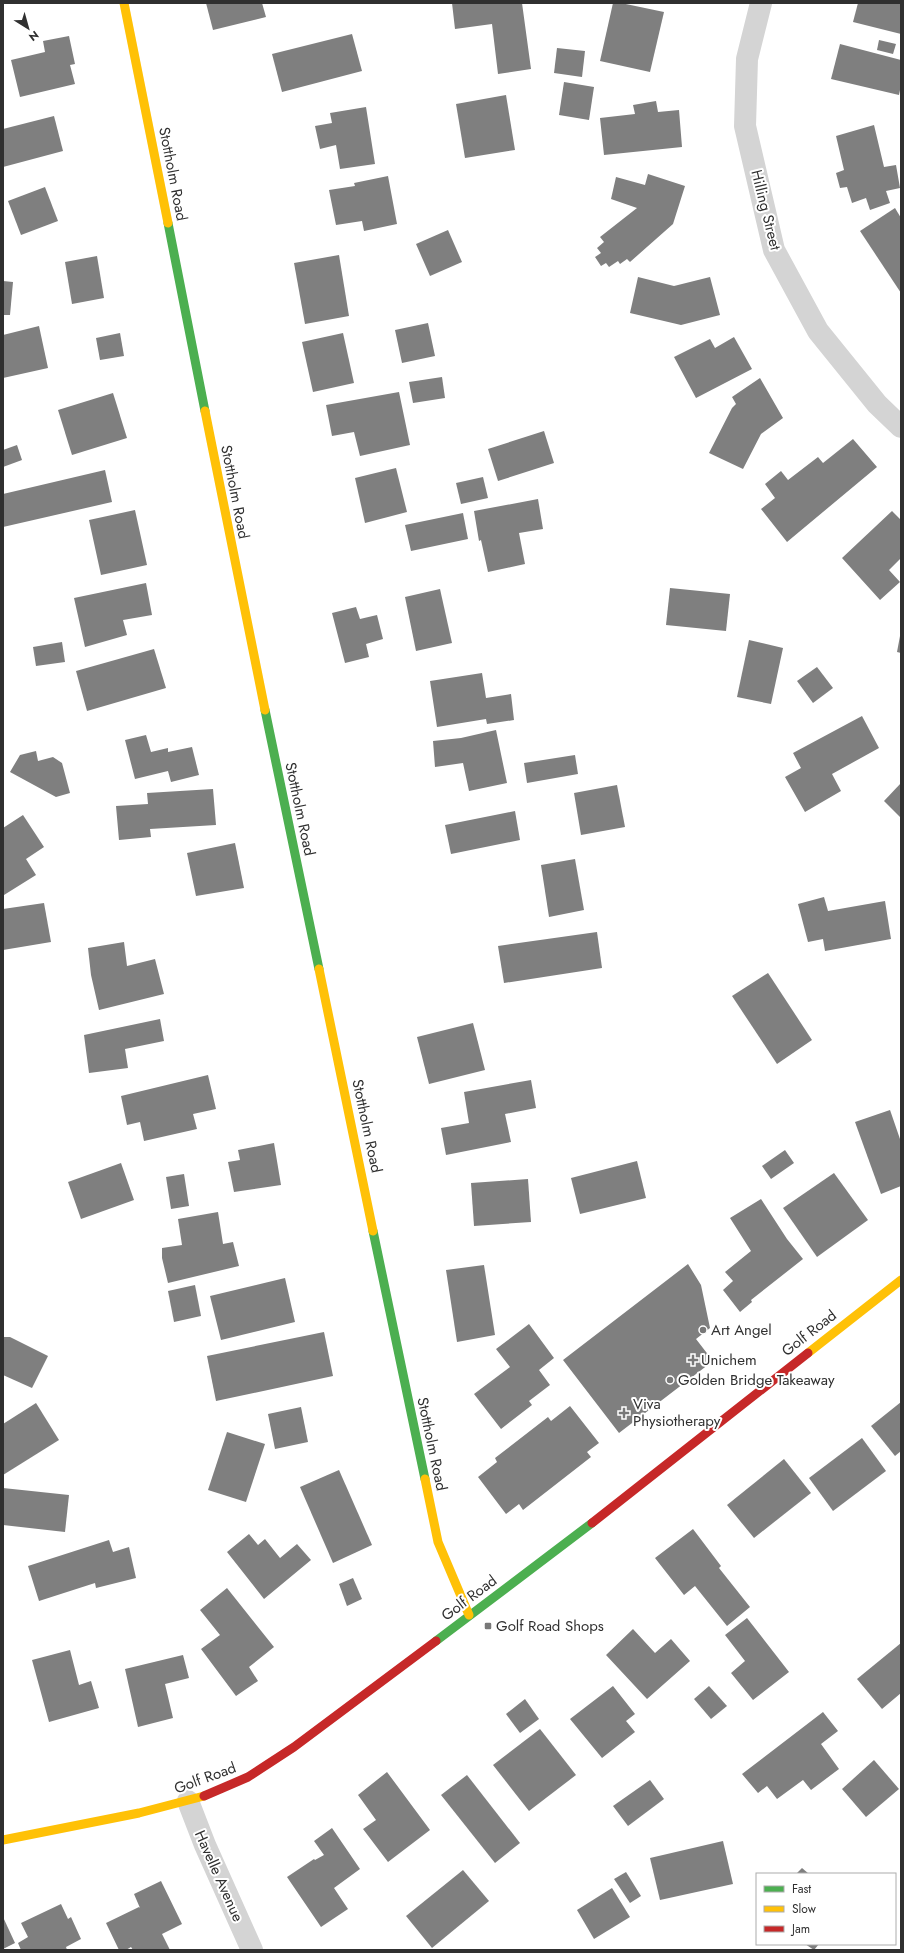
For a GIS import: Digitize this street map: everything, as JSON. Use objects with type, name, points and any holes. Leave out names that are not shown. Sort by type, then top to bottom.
[{"type":"street","name":"Stottholm Road","points":[[124,3],[253,652],[438,1542],[469,1615]]},
{"type":"street","name":"Hilling Street","points":[[761,3],[747,59],[745,126],[774,250],[818,331],[877,404],[901,427]]},
{"type":"street","name":"Golf Road","points":[[3,1840],[188,1801],[218,1791],[248,1777],[287,1751],[558,1550],[901,1280]]},
{"type":"street","name":"Havelle Avenue","points":[[188,1801],[205,1845],[252,1950]]},
{"type":"building","points":[[206,3],[262,3],[266,17],[213,30]]},
{"type":"building","points":[[452,3],[522,3],[531,69],[498,74],[492,24],[455,29]]},
{"type":"building","points":[[613,3],[621,3],[664,12],[650,72],[600,61]]},
{"type":"building","points":[[858,3],[901,3],[901,34],[853,22]]},
{"type":"building","points":[[352,34],[362,71],[282,92],[272,54]]},
{"type":"building","points":[[69,36],[75,64],[70,65],[75,84],[20,97],[11,60],[45,52],[43,41]]},
{"type":"building","points":[[879,40],[896,44],[893,54],[877,50]]},
{"type":"building","points":[[840,44],[901,60],[901,85],[899,95],[831,79]]},
{"type":"building","points":[[557,48],[585,51],[582,77],[554,73]]},
{"type":"building","points":[[564,82],[594,87],[589,120],[559,115]]},
{"type":"building","points":[[506,95],[515,150],[465,158],[456,104]]},
{"type":"building","points":[[656,101],[658,112],[679,110],[682,147],[604,155],[600,118],[635,114],[633,105]]},
{"type":"building","points":[[366,107],[375,164],[340,169],[336,145],[320,149],[315,126],[332,123],[330,113]]},
{"type":"building","points":[[54,116],[63,151],[3,167],[3,129]]},
{"type":"building","points":[[874,125],[884,167],[896,165],[900,188],[886,191],[890,203],[870,210],[866,198],[852,203],[847,187],[840,188],[836,173],[844,170],[836,136]]},
{"type":"building","points":[[648,174],[685,186],[673,224],[630,262],[627,259],[620,264],[618,261],[609,267],[606,263],[601,266],[595,257],[601,253],[597,248],[604,242],[600,237],[637,208],[611,199],[616,177],[645,185]]},
{"type":"building","points":[[388,176],[397,224],[364,231],[362,221],[336,225],[329,190],[355,186],[354,183]]},
{"type":"building","points":[[45,187],[58,221],[21,235],[8,201]]},
{"type":"building","points":[[895,208],[901,218],[901,293],[860,231]]},
{"type":"building","points":[[448,230],[462,262],[430,276],[416,244]]},
{"type":"building","points":[[339,255],[349,316],[305,324],[294,263]]},
{"type":"building","points":[[97,256],[104,298],[72,304],[65,262]]},
{"type":"building","points":[[638,277],[674,286],[710,277],[720,315],[681,325],[630,313]]},
{"type":"building","points":[[3,281],[13,282],[10,315],[3,315]]},
{"type":"building","points":[[428,323],[435,356],[402,363],[395,330]]},
{"type":"building","points":[[39,326],[48,368],[3,378],[3,335]]},
{"type":"building","points":[[120,333],[124,356],[100,360],[96,338]]},
{"type":"building","points":[[343,333],[354,383],[313,392],[302,342]]},
{"type":"building","points":[[734,337],[752,369],[696,398],[674,357],[710,339],[715,348]]},
{"type":"building","points":[[442,377],[445,398],[413,403],[409,382]]},
{"type":"building","points":[[760,378],[783,418],[761,434],[743,469],[709,453],[732,408],[736,404],[732,397]]},
{"type":"building","points":[[399,392],[410,445],[360,456],[354,432],[332,436],[326,405]]},
{"type":"building","points":[[113,393],[127,438],[72,455],[58,410]]},
{"type":"building","points":[[544,431],[554,463],[498,481],[488,449]]},
{"type":"building","points":[[853,439],[877,467],[787,542],[761,509],[775,498],[765,484],[781,471],[788,480],[818,457],[823,463]]},
{"type":"building","points":[[17,445],[22,460],[3,467],[3,450]]},
{"type":"building","points":[[396,468],[407,512],[365,523],[355,478]]},
{"type":"building","points":[[105,470],[112,502],[3,527],[3,494]]},
{"type":"building","points":[[483,477],[488,498],[461,504],[456,483]]},
{"type":"building","points":[[538,499],[543,529],[519,533],[525,564],[488,572],[481,540],[479,541],[474,511]]},
{"type":"building","points":[[135,510],[147,565],[101,575],[89,520]]},
{"type":"building","points":[[892,511],[901,520],[901,558],[889,570],[900,582],[880,600],[842,558]]},
{"type":"building","points":[[463,513],[468,539],[411,551],[405,525]]},
{"type":"building","points":[[146,583],[152,615],[123,620],[127,635],[85,647],[74,598]]},
{"type":"building","points":[[670,588],[730,594],[726,631],[666,625]]},
{"type":"building","points":[[440,589],[452,643],[416,651],[405,597]]},
{"type":"building","points":[[356,607],[360,619],[377,615],[383,639],[366,644],[369,657],[345,663],[332,613]]},
{"type":"building","points":[[901,636],[901,653],[897,652]]},
{"type":"building","points":[[749,640],[783,648],[771,704],[737,697]]},
{"type":"building","points":[[62,642],[65,662],[36,666],[33,647]]},
{"type":"building","points":[[154,649],[166,688],[87,711],[76,671]]},
{"type":"building","points":[[817,667],[833,688],[813,703],[797,681]]},
{"type":"building","points":[[482,673],[486,698],[511,694],[514,720],[487,724],[486,719],[437,727],[430,681]]},
{"type":"building","points":[[862,716],[879,748],[832,774],[841,791],[805,812],[785,777],[801,768],[793,753]]},
{"type":"building","points":[[496,730],[507,783],[469,791],[463,763],[435,767],[433,741],[461,738]]},
{"type":"building","points":[[146,735],[151,752],[168,748],[168,752],[192,747],[199,775],[171,782],[168,771],[135,779],[125,740]]},
{"type":"building","points":[[36,751],[38,761],[53,757],[62,763],[70,793],[56,797],[10,772],[20,755]]},
{"type":"building","points":[[575,755],[578,774],[527,783],[524,763]]},
{"type":"building","points":[[901,783],[901,818],[884,801]]},
{"type":"building","points":[[617,785],[625,827],[581,835],[574,793]]},
{"type":"building","points":[[213,789],[216,825],[150,829],[151,837],[119,840],[116,806],[148,804],[147,793]]},
{"type":"building","points":[[515,811],[520,840],[451,854],[445,825]]},
{"type":"building","points":[[23,815],[44,847],[26,859],[36,875],[4,895],[3,828]]},
{"type":"building","points":[[235,843],[244,888],[196,896],[187,853]]},
{"type":"building","points":[[575,859],[584,910],[549,917],[541,865]]},
{"type":"building","points":[[824,897],[828,911],[885,901],[891,939],[825,951],[823,939],[808,942],[798,904]]},
{"type":"building","points":[[44,903],[51,942],[3,950],[3,909]]},
{"type":"building","points":[[597,932],[602,968],[504,983],[498,946]]},
{"type":"building","points":[[124,942],[127,966],[155,959],[164,994],[99,1010],[91,975],[88,948]]},
{"type":"building","points":[[768,973],[812,1040],[777,1064],[732,996]]},
{"type":"building","points":[[160,1019],[164,1041],[125,1049],[128,1068],[89,1073],[84,1035]]},
{"type":"building","points":[[473,1023],[485,1070],[429,1084],[417,1037]]},
{"type":"building","points":[[208,1075],[216,1109],[193,1114],[197,1129],[144,1141],[140,1122],[127,1125],[121,1096]]},
{"type":"building","points":[[531,1080],[536,1108],[505,1114],[511,1142],[446,1155],[441,1128],[469,1123],[464,1092]]},
{"type":"building","points":[[890,1110],[901,1142],[901,1186],[881,1194],[855,1122]]},
{"type":"building","points":[[274,1143],[281,1185],[234,1192],[228,1162],[240,1160],[238,1150]]},
{"type":"building","points":[[785,1150],[794,1163],[771,1179],[762,1166]]},
{"type":"building","points":[[637,1161],[646,1198],[580,1214],[571,1178]]},
{"type":"building","points":[[121,1163],[134,1200],[81,1219],[68,1182]]},
{"type":"building","points":[[834,1173],[868,1220],[817,1257],[783,1208]]},
{"type":"building","points":[[184,1174],[189,1206],[171,1209],[166,1177]]},
{"type":"building","points":[[528,1179],[531,1222],[474,1226],[471,1183]]},
{"type":"building","points":[[761,1199],[787,1239],[803,1259],[751,1300],[752,1302],[740,1312],[723,1290],[733,1281],[725,1272],[751,1251],[730,1218]]},
{"type":"building","points":[[218,1212],[223,1244],[233,1242],[239,1266],[168,1283],[162,1258],[162,1248],[182,1245],[178,1219]]},
{"type":"building","points":[[688,1264],[701,1285],[710,1328],[696,1339],[713,1361],[619,1433],[563,1360]]},
{"type":"building","points":[[484,1265],[495,1335],[457,1342],[446,1270]]},
{"type":"building","points":[[285,1278],[295,1322],[221,1340],[210,1296]]},
{"type":"building","points":[[195,1285],[201,1316],[174,1322],[168,1291]]},
{"type":"building","points":[[529,1324],[554,1358],[539,1370],[550,1385],[529,1401],[532,1405],[501,1429],[474,1394],[510,1367],[496,1349]]},
{"type":"building","points":[[324,1332],[333,1376],[216,1401],[207,1356]]},
{"type":"building","points":[[3,1337],[10,1337],[48,1356],[32,1388],[3,1375]]},
{"type":"building","points":[[901,1402],[901,1451],[895,1456],[871,1426]]},
{"type":"building","points":[[36,1403],[59,1440],[3,1475],[3,1424]]},
{"type":"building","points":[[570,1406],[599,1443],[587,1452],[591,1457],[523,1510],[519,1504],[506,1514],[478,1477],[497,1462],[495,1458],[548,1417],[551,1421]]},
{"type":"building","points":[[301,1407],[308,1442],[275,1449],[268,1414]]},
{"type":"building","points":[[227,1432],[265,1444],[246,1502],[208,1490]]},
{"type":"building","points":[[862,1438],[886,1471],[833,1511],[809,1478]]},
{"type":"building","points":[[784,1459],[811,1493],[754,1538],[727,1505]]},
{"type":"building","points":[[339,1470],[372,1545],[333,1563],[300,1487]]},
{"type":"building","points":[[3,1488],[69,1495],[65,1532],[3,1525]]},
{"type":"building","points":[[693,1529],[721,1566],[719,1568],[750,1607],[727,1626],[695,1586],[684,1595],[655,1558]]},
{"type":"building","points":[[249,1534],[258,1545],[265,1539],[280,1558],[297,1544],[311,1560],[264,1599],[227,1552]]},
{"type":"building","points":[[109,1540],[113,1552],[129,1547],[136,1578],[96,1588],[95,1583],[39,1601],[28,1566]]},
{"type":"building","points":[[353,1578],[362,1599],[347,1606],[339,1584]]},
{"type":"building","points":[[227,1588],[274,1647],[249,1667],[258,1681],[236,1696],[201,1649],[220,1635],[200,1610]]},
{"type":"building","points":[[747,1618],[789,1672],[753,1700],[731,1673],[745,1661],[725,1635]]},
{"type":"building","points":[[633,1629],[655,1653],[671,1639],[690,1661],[647,1699],[606,1655]]},
{"type":"building","points":[[901,1643],[901,1693],[882,1709],[857,1679]]},
{"type":"building","points":[[70,1650],[79,1685],[91,1681],[99,1708],[49,1722],[32,1660]]},
{"type":"building","points":[[183,1655],[189,1678],[165,1684],[173,1718],[138,1727],[125,1669]]},
{"type":"building","points":[[613,1686],[635,1714],[626,1721],[635,1732],[602,1758],[570,1719]]},
{"type":"building","points":[[709,1686],[727,1706],[711,1719],[694,1699]]},
{"type":"building","points":[[525,1699],[539,1719],[520,1733],[506,1714]]},
{"type":"building","points":[[823,1712],[838,1731],[821,1744],[839,1769],[811,1790],[803,1780],[777,1799],[767,1786],[758,1793],[742,1774]]},
{"type":"building","points":[[540,1729],[576,1775],[529,1811],[493,1765]]},
{"type":"building","points":[[874,1760],[899,1789],[866,1817],[842,1789]]},
{"type":"building","points":[[387,1772],[430,1830],[388,1862],[363,1829],[376,1820],[358,1795]]},
{"type":"building","points":[[467,1775],[520,1843],[495,1863],[441,1795]]},
{"type":"building","points":[[650,1780],[664,1799],[628,1826],[613,1806]]},
{"type":"building","points":[[332,1828],[360,1869],[334,1888],[348,1909],[321,1927],[287,1877],[314,1859],[315,1860],[324,1855],[314,1841]]},
{"type":"building","points":[[723,1841],[733,1884],[660,1900],[650,1858]]},
{"type":"building","points":[[802,1868],[808,1873],[797,1873]]},
{"type":"building","points":[[463,1870],[489,1901],[432,1948],[406,1916]]},
{"type":"building","points":[[626,1872],[641,1896],[630,1903],[614,1879]]},
{"type":"building","points":[[161,1881],[182,1924],[162,1934],[170,1950],[133,1950],[131,1947],[126,1950],[119,1950],[106,1923],[139,1907],[140,1908],[134,1894]]},
{"type":"building","points":[[612,1888],[630,1917],[594,1939],[577,1910]]},
{"type":"building","points":[[61,1904],[68,1919],[71,1917],[81,1939],[66,1947],[67,1950],[21,1950],[18,1943],[28,1937],[21,1923]]},
{"type":"building","points":[[3,1917],[15,1943],[3,1949]]},
{"type":"building","points":[[806,1945],[818,1945],[814,1950]]},
{"type":"traffic: fast","points":[[168,223],[205,411]]},
{"type":"traffic: fast","points":[[265,710],[319,969]]},
{"type":"traffic: fast","points":[[373,1231],[425,1479]]},
{"type":"traffic: fast","points":[[436,1641],[592,1523]]},
{"type":"traffic: slow","points":[[124,3],[168,223]]},
{"type":"traffic: slow","points":[[205,411],[265,710]]},
{"type":"traffic: slow","points":[[319,969],[373,1231]]},
{"type":"traffic: slow","points":[[808,1353],[901,1280]]},
{"type":"traffic: slow","points":[[425,1479],[438,1542],[469,1615]]},
{"type":"traffic: slow","points":[[3,1840],[139,1813],[204,1796]]},
{"type":"traffic: jam","points":[[592,1523],[808,1353]]},
{"type":"traffic: jam","points":[[204,1796],[248,1777],[294,1747],[436,1641]]},
{"type":"place","name":"Art Angel","points":[[703,1330]]},
{"type":"place","name":"Unichem","points":[[693,1360]]},
{"type":"place","name":"Golden Bridge Takeaway","points":[[670,1380]]},
{"type":"place","name":"Viva Physiotherapy","points":[[624,1413]]},
{"type":"place","name":"Golf Road Shops","points":[[488,1626]]}]
